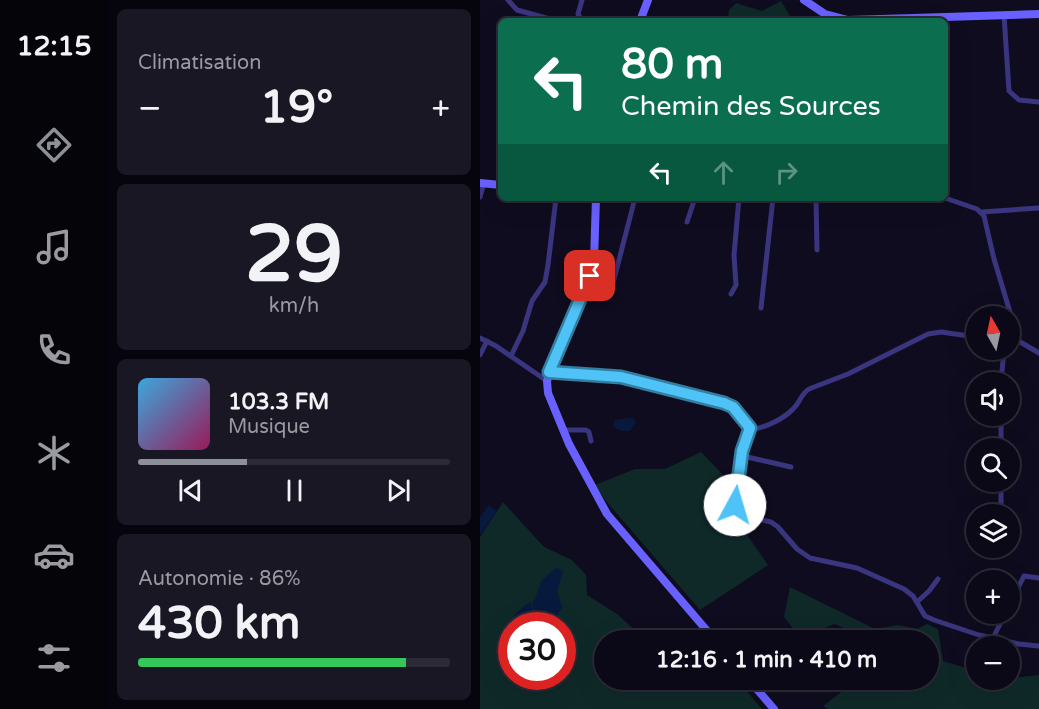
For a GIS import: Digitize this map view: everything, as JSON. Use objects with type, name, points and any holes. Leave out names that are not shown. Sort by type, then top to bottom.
[{"type":"street","points":[[508,0],[517,10],[546,18]]},
{"type":"street","points":[[580,18],[578,14],[582,0]]},
{"type":"street","points":[[641,18],[648,0]]},
{"type":"street","points":[[804,0],[825,14],[840,18]]},
{"type":"street","points":[[910,18],[1039,14]]},
{"type":"street","points":[[1004,15],[1009,91],[1018,100],[1039,102]]},
{"type":"street","points":[[480,197],[482,183],[498,185]]},
{"type":"street","points":[[948,199],[982,212],[1039,208]]},
{"type":"street","points":[[511,356],[523,332],[532,301],[545,282],[556,201]]},
{"type":"street","points":[[596,201],[596,247],[588,285],[548,376],[551,400],[563,430],[607,514],[706,630]]},
{"type":"street","points":[[588,285],[611,291],[634,201]]},
{"type":"street","points":[[687,222],[694,201]]},
{"type":"street","points":[[731,294],[736,285],[734,255],[739,201]]},
{"type":"street","points":[[761,308],[773,201]]},
{"type":"street","points":[[816,201],[817,250]]},
{"type":"street","points":[[982,212],[1008,306]]},
{"type":"street","points":[[480,338],[548,376],[621,377],[724,403],[733,407],[750,428],[758,429],[786,415],[809,389],[840,377],[921,336],[941,332],[966,336]]},
{"type":"street","points":[[480,355],[487,341]]},
{"type":"street","points":[[1020,341],[1039,353]]},
{"type":"street","points":[[750,428],[742,451],[735,505],[740,515],[771,522],[804,555],[817,561],[857,568],[904,590],[913,596],[925,616],[986,636]]},
{"type":"street","points":[[563,430],[586,430],[589,432],[591,441]]},
{"type":"street","points":[[743,456],[791,468]]},
{"type":"street","points":[[1020,584],[1024,576],[1039,578]]},
{"type":"street","points":[[917,602],[938,579]]},
{"type":"street","points":[[1020,643],[1039,646]]},
{"type":"street","points":[[757,690],[774,709]]},
{"type":"green space","points":[[781,1],[791,18],[736,16],[736,18],[728,18],[729,10],[736,3],[762,11]]},
{"type":"green space","points":[[701,452],[725,477],[725,520],[738,537],[745,532],[768,565],[700,610],[606,501],[595,485],[635,469],[665,469]]},
{"type":"green space","points":[[503,502],[544,547],[572,560],[586,575],[587,595],[617,614],[635,630],[594,630],[594,690],[746,690],[762,709],[480,709],[480,537]]},
{"type":"green space","points":[[790,587],[875,629],[898,625],[917,629],[927,624],[938,630],[849,630],[834,624],[820,630],[794,630],[784,617]]},
{"type":"green space","points":[[939,635],[943,661],[966,668],[966,690],[1020,690],[1020,677],[1039,675],[1039,709],[828,709],[823,706],[844,690],[939,690]]},
{"type":"water","points":[[633,418],[636,422],[630,431],[621,431],[613,426],[615,420]]},
{"type":"water","points":[[489,505],[497,511],[480,535],[480,517]]},
{"type":"water","points":[[556,568],[563,571],[557,591],[562,607],[559,612],[540,612],[534,609],[532,602],[535,600],[541,581]]},
{"type":"water","points":[[530,602],[533,609],[529,612],[517,612]]},
{"type":"route","points":[[590,276],[583,298],[549,372],[621,377],[733,407],[750,428],[742,451],[735,505]]}]
